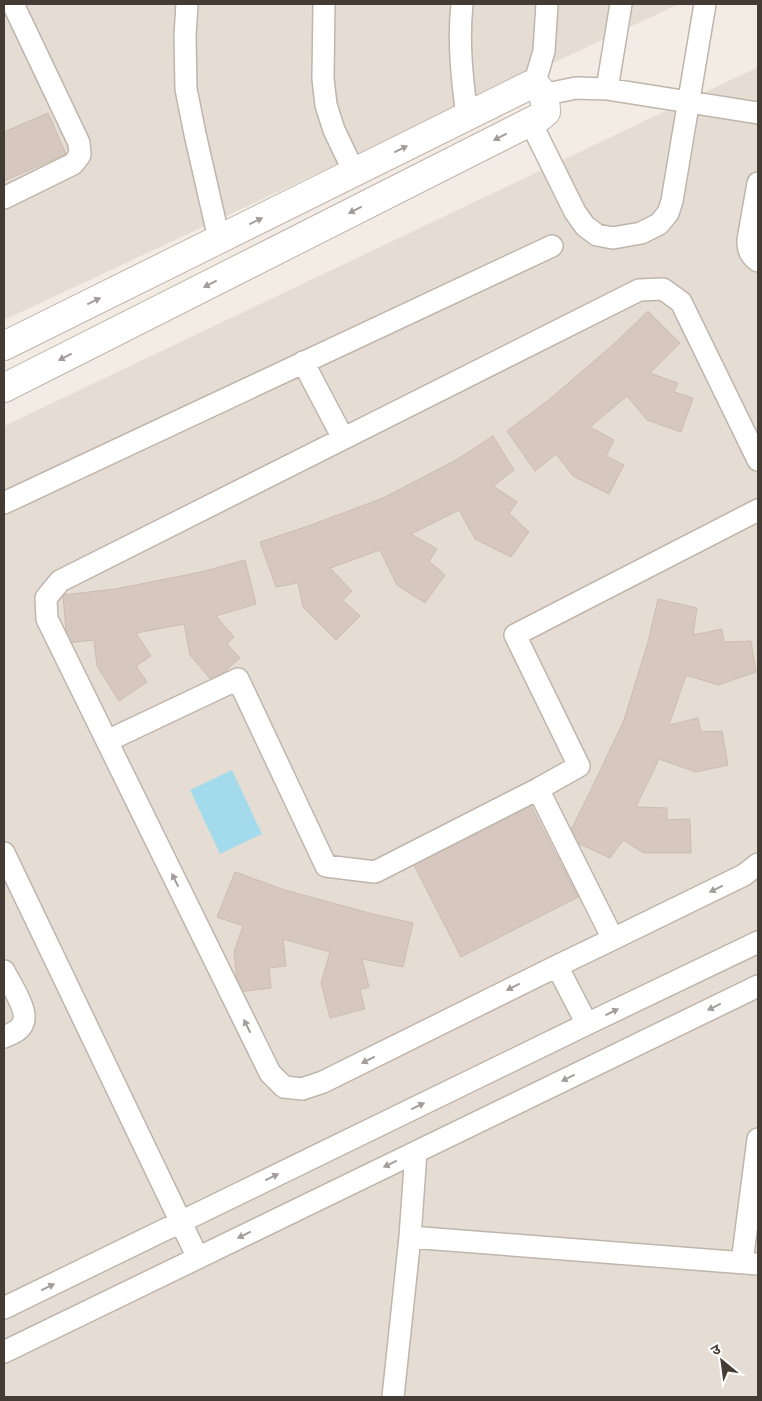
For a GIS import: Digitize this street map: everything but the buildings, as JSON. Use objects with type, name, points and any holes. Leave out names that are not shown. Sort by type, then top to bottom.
[{"type":"street","points":[[4,198],[73,164],[80,156],[79,143],[13,4]]},
{"type":"street","points":[[187,4],[185,36],[186,89],[219,239]]},
{"type":"street","points":[[324,4],[323,79],[326,105],[334,130],[354,172]]},
{"type":"street","points":[[462,4],[460,46],[467,116]]},
{"type":"street","points":[[538,90],[544,51],[547,4]]},
{"type":"street","points":[[607,88],[621,4]]},
{"type":"street","points":[[530,121],[575,212],[585,226],[596,235],[613,238],[642,233],[660,224],[668,213],[672,201],[704,4]]},
{"type":"street","points":[[4,346],[530,85],[538,90],[546,105],[546,112],[530,121],[4,388]]},
{"type":"street","points":[[538,90],[607,88],[758,113]]},
{"type":"street","points":[[758,183],[748,240],[748,248],[752,257],[758,261]]},
{"type":"street","points":[[4,503],[552,246]]},
{"type":"street","points":[[758,460],[681,302],[663,289],[639,290],[60,581],[46,598],[47,619],[270,1073],[284,1086],[302,1089],[323,1082],[744,875],[758,864]]},
{"type":"street","points":[[303,362],[343,438]]},
{"type":"street","points":[[107,741],[238,678],[326,866],[375,872],[538,789],[579,766],[515,635],[758,510]]},
{"type":"street","points":[[538,789],[613,939]]},
{"type":"street","points":[[4,853],[198,1258]]},
{"type":"street","points":[[4,1308],[758,942]]},
{"type":"street","points":[[557,966],[587,1024]]},
{"type":"street","points":[[4,971],[24,1010],[24,1022],[17,1031],[4,1037]]},
{"type":"street","points":[[4,1352],[758,986]]},
{"type":"street","points":[[410,1237],[750,1263],[758,1139]]},
{"type":"street","points":[[393,1397],[410,1237],[416,1152]]},
{"type":"shaded area","points":[[4,4],[679,4],[4,320]]},
{"type":"shaded area","points":[[758,67],[758,1397],[4,1397],[4,426]]},
{"type":"water","points":[[232,770],[262,834],[220,854],[190,790]]}]
